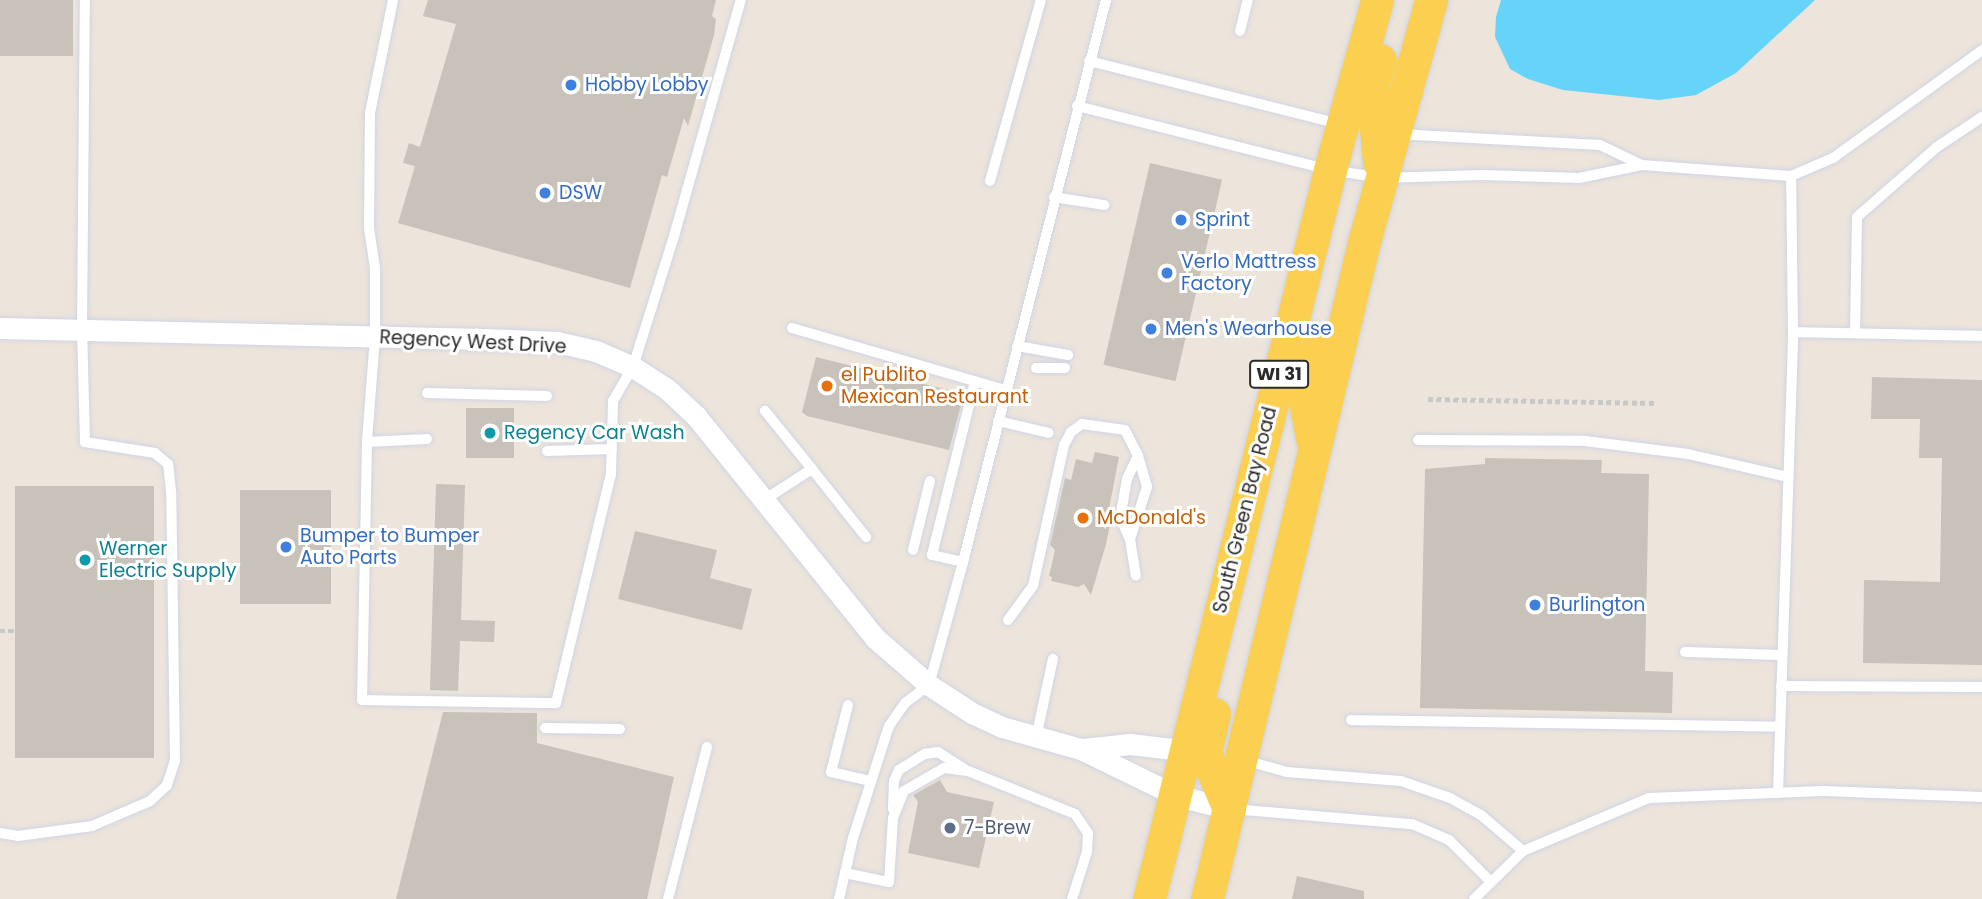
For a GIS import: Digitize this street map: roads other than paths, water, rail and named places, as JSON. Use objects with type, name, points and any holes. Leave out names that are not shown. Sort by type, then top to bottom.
[{"type":"main road","name":"WI 31","points":[[1207,899],[1382,178],[1366,129],[1377,0]]},
{"type":"main road","points":[[1314,452],[1301,380],[1312,311],[1338,171],[1366,129],[1372,88],[1397,0]]},
{"type":"main road","name":"WI 31","points":[[1366,129],[1431,0]]},
{"type":"main road","name":"South Green Bay Road","points":[[1181,797],[1268,494],[1277,383],[1338,171]]},
{"type":"main road","points":[[1195,751],[1229,809]]},
{"type":"main road","points":[[1149,899],[1181,797]]},
{"type":"main road","points":[[1171,899],[1186,834],[1181,797]]},
{"type":"street","name":"Regency West Drive","points":[[0,328],[557,342],[596,351],[633,367],[667,389],[696,416],[876,638],[929,685],[972,713],[1036,738],[1081,749],[1181,797],[1229,809]]},
{"type":"street","name":"Regency West Drive","points":[[1081,749],[1130,744],[1241,759]]},
{"type":"lane","points":[[0,833],[18,836],[92,826],[150,801],[167,785],[175,761],[172,491],[168,464],[155,453],[85,442],[82,328],[85,0]]},
{"type":"lane","points":[[393,0],[370,113],[368,214],[376,268],[376,337],[367,442],[362,700],[556,703],[611,474],[613,401],[633,367],[674,236],[741,0]]},
{"type":"lane","points":[[990,181],[1041,0]]},
{"type":"lane","points":[[839,899],[889,726],[905,704],[929,685],[963,562],[1106,0]]},
{"type":"lane","points":[[1240,31],[1248,0]]},
{"type":"lane","points":[[1077,106],[1338,171],[1382,178],[1482,175],[1579,178],[1642,165],[1791,176],[1833,158],[1982,50]]},
{"type":"lane","points":[[1089,61],[1366,129],[1600,145],[1642,165]]},
{"type":"lane","points":[[1855,333],[1857,217],[1937,147],[1982,117]]},
{"type":"lane","points":[[1778,793],[1793,332],[1791,176]]},
{"type":"lane","points":[[1054,197],[1104,205]]},
{"type":"lane","points":[[792,328],[1006,390]]},
{"type":"lane","points":[[1793,332],[1982,336]]},
{"type":"lane","points":[[1017,346],[1068,355]]},
{"type":"lane","points":[[1036,368],[1065,368]]},
{"type":"lane","points":[[963,562],[932,555],[975,382]]},
{"type":"lane","points":[[427,393],[547,396]]},
{"type":"lane","points":[[765,411],[866,537]]},
{"type":"lane","points":[[998,421],[1049,433]]},
{"type":"lane","points":[[1008,620],[1033,586],[1064,445],[1071,432],[1082,424],[1125,430],[1138,456],[1147,488],[1130,539]]},
{"type":"lane","points":[[367,442],[427,439]]},
{"type":"lane","points":[[1418,440],[1585,441],[1688,454],[1788,477]]},
{"type":"lane","points":[[547,451],[611,449]]},
{"type":"lane","points":[[1136,576],[1130,539],[1120,517],[1127,479],[1138,456]]},
{"type":"lane","points":[[764,500],[812,469]]},
{"type":"lane","points":[[912,550],[930,481]]},
{"type":"lane","points":[[1685,652],[1782,655]]},
{"type":"lane","points":[[1036,738],[1053,659]]},
{"type":"lane","points":[[1781,685],[1982,687]]},
{"type":"lane","points":[[848,705],[831,772],[871,781]]},
{"type":"lane","points":[[1351,720],[1780,727]]},
{"type":"lane","points":[[545,728],[620,729]]},
{"type":"lane","points":[[668,899],[707,747]]},
{"type":"lane","points":[[845,873],[889,882],[894,781],[899,770],[925,754],[938,752],[968,771],[1075,814],[1088,833],[1087,852],[1073,899]]},
{"type":"lane","points":[[1241,759],[1287,772],[1401,781],[1450,798],[1481,815],[1523,851]]},
{"type":"lane","points":[[893,818],[904,791],[944,768],[968,771]]},
{"type":"lane","points":[[1474,899],[1523,851],[1649,797],[1886,792],[1982,797]]},
{"type":"lane","points":[[1229,809],[1412,824],[1449,840],[1490,881]]},
{"type":"water","points":[[1501,0],[1815,0],[1736,73],[1696,95],[1659,100],[1563,90],[1528,79],[1510,69],[1495,37],[1496,17]]},
{"type":"place","name":"Hobby Lobby","points":[[571,85]]},
{"type":"place","name":"DSW","points":[[545,193]]},
{"type":"place","name":"Sprint","points":[[1181,220]]},
{"type":"place","name":"Verlo Mattress Factory","points":[[1167,273]]},
{"type":"place","name":"Men's Wearhouse","points":[[1151,329]]},
{"type":"place","name":"el Publito Mexican Restaurant","points":[[827,386]]},
{"type":"place","name":"Regency Car Wash","points":[[490,433]]},
{"type":"place","name":"McDonald's","points":[[1083,518]]},
{"type":"place","name":"Bumper to Bumper Auto Parts","points":[[286,547]]},
{"type":"place","name":"Werner Electric Supply","points":[[85,560]]},
{"type":"place","name":"Burlington","points":[[1535,605]]},
{"type":"place","name":"7-Brew","points":[[950,828]]}]
